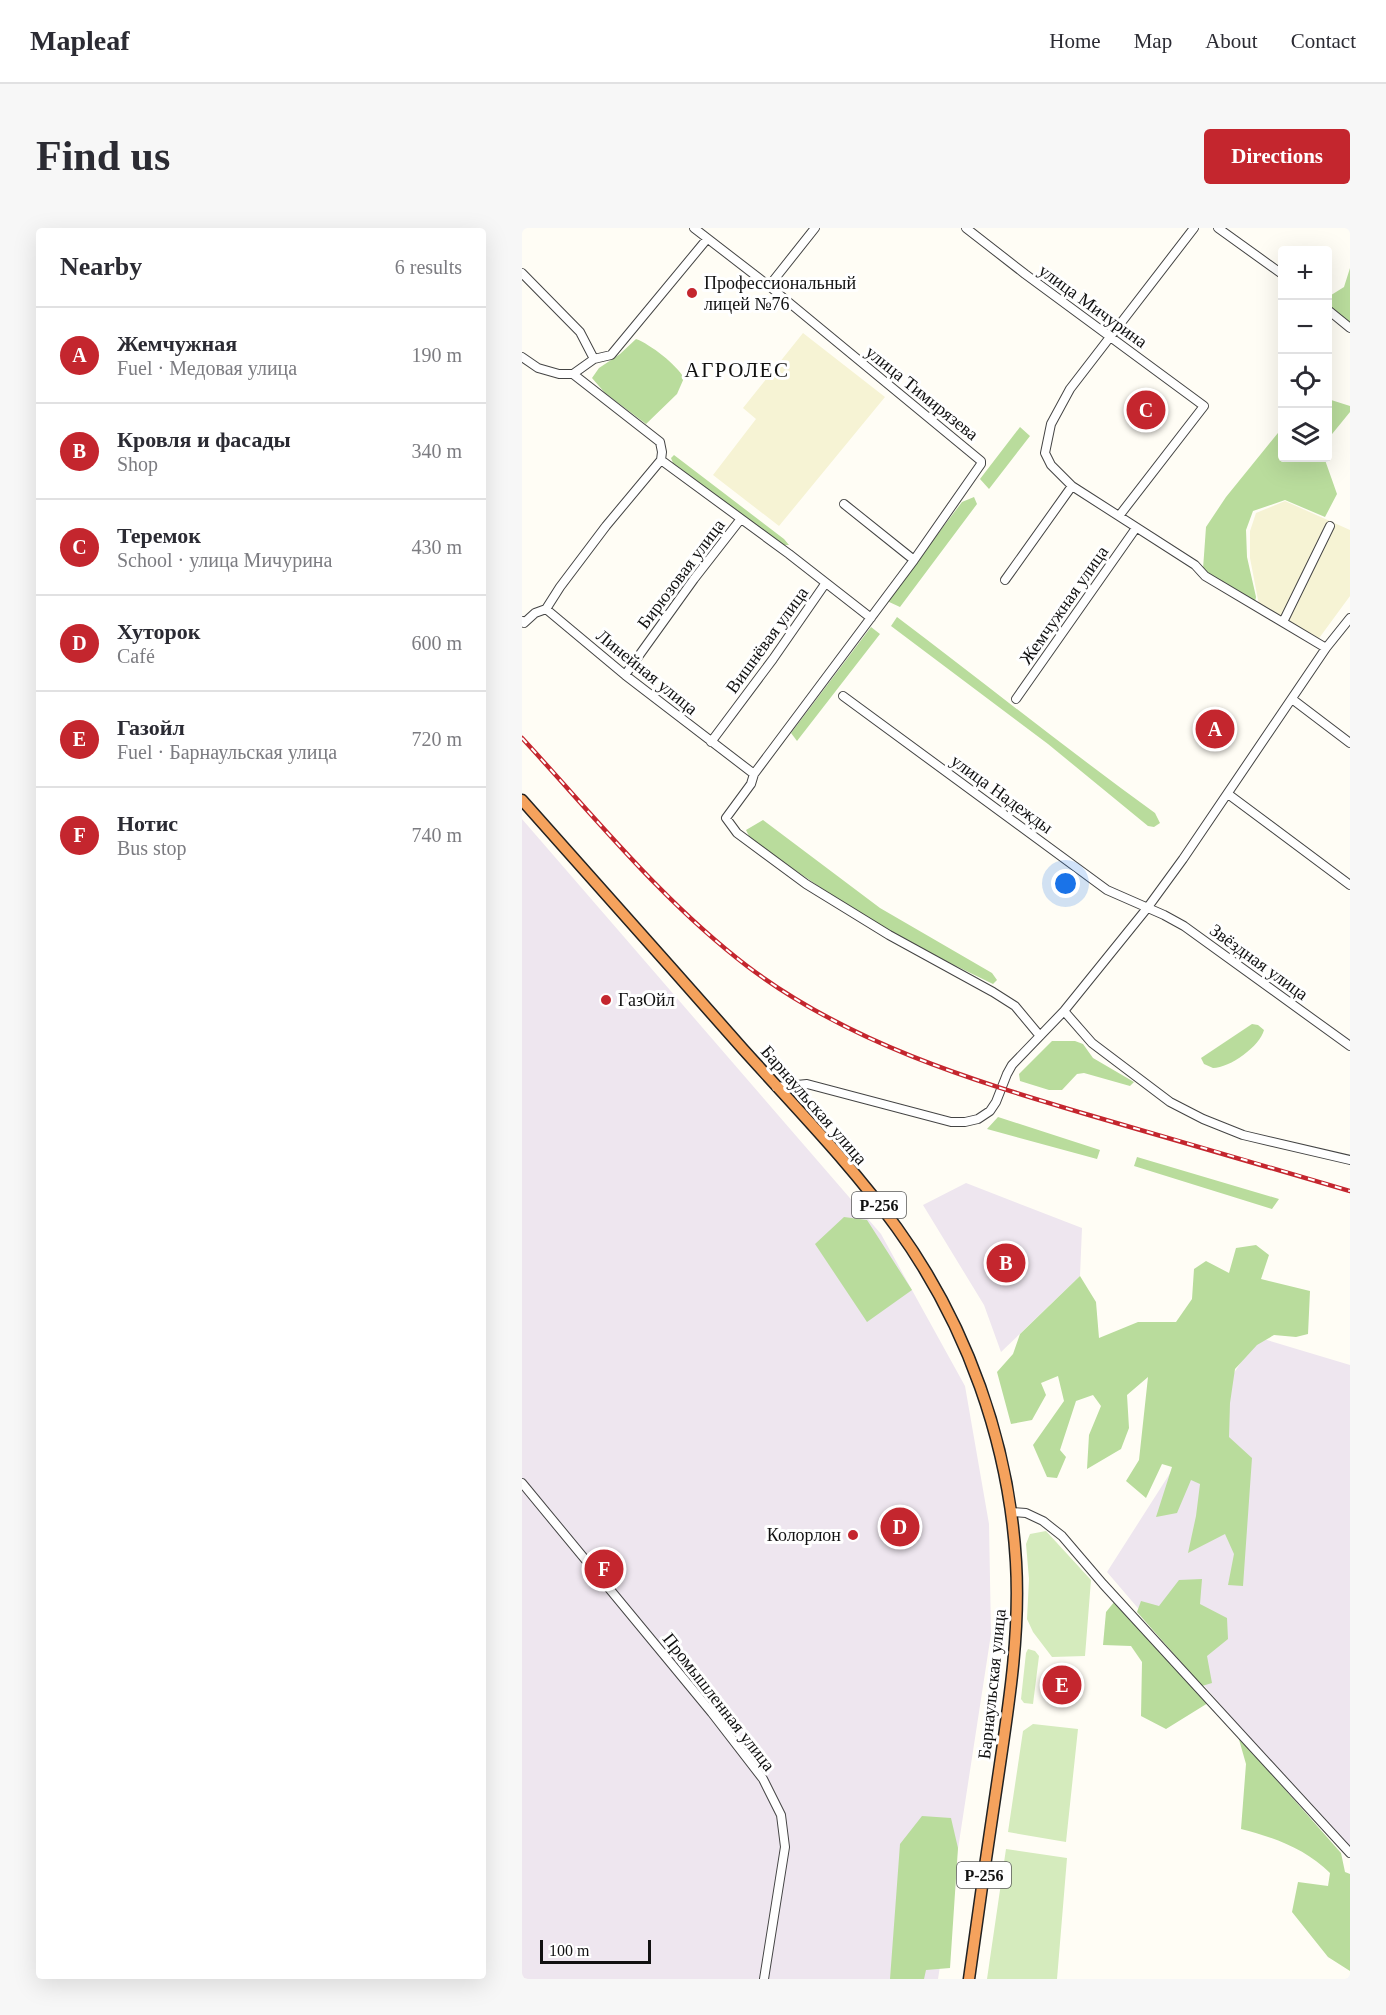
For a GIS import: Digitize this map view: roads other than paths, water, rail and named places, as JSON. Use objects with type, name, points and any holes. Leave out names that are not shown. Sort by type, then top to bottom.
[{"type":"highway","name":"Барнаульская улица","points":[[522,800],[836,1154],[895,1226],[936,1288],[961,1337],[984,1400],[999,1454],[1011,1512],[1016,1562],[1015,1650],[1011,1690],[969,1979]]},
{"type":"street","name":"улица Тимирязева","points":[[694,228],[769,286],[981,461],[980,469],[754,774],[751,784],[726,818],[737,833],[815,890],[889,935],[1008,1001],[1040,1036]]},
{"type":"street","points":[[769,286],[815,228]]},
{"type":"street","name":"улица Мичурина","points":[[966,228],[1204,406],[1119,516]]},
{"type":"street","points":[[1194,228],[1070,388],[1051,424],[1045,453],[1051,465],[1072,486],[1195,565],[1205,576],[1326,648]]},
{"type":"street","points":[[1218,228],[1278,271]]},
{"type":"street","points":[[522,357],[538,368],[559,375],[573,374],[594,359],[611,355],[706,238]]},
{"type":"street","points":[[522,273],[580,332],[594,359]]},
{"type":"street","points":[[1332,313],[1350,328]]},
{"type":"street","points":[[522,621],[524,623],[535,613],[546,609],[606,526],[660,460],[662,452],[660,442],[573,374]]},
{"type":"street","points":[[660,460],[789,554],[871,618]]},
{"type":"street","points":[[1005,580],[1072,486]]},
{"type":"street","points":[[844,504],[914,560]]},
{"type":"street","name":"Бирюзовая улица","points":[[625,675],[740,520]]},
{"type":"street","points":[[1283,622],[1330,526]]},
{"type":"street","name":"Жемчужная улица","points":[[1016,699],[1136,528]]},
{"type":"street","name":"Вишнёвая улица","points":[[711,742],[825,584]]},
{"type":"street","name":"Линейная улица","points":[[546,609],[625,675],[754,774]]},
{"type":"street","points":[[776,1087],[807,1084],[951,1122],[978,1119],[990,1111],[1012,1065],[1064,1011],[1148,907],[1228,794],[1326,648],[1350,618]]},
{"type":"street","name":"улица Надежды","points":[[843,696],[1107,890],[1148,907]]},
{"type":"street","points":[[1292,699],[1350,743]]},
{"type":"street","points":[[1228,794],[1350,885]]},
{"type":"street","name":"Звёздная улица","points":[[1148,907],[1184,926],[1350,1046]]},
{"type":"street","points":[[1064,1011],[1092,1043],[1170,1102],[1203,1119],[1244,1135],[1350,1160]]},
{"type":"street","name":"Промышленная улица","points":[[522,1484],[712,1713],[763,1779],[777,1806],[781,1815],[785,1847],[764,1979]]},
{"type":"street","points":[[1011,1512],[1026,1513],[1042,1521],[1062,1536],[1103,1584],[1350,1853]]},
{"type":"railway","points":[[522,738],[657,886],[686,914],[747,966],[826,1017],[911,1056],[999,1087],[1350,1191]]},
{"type":"place","name":"Профессиональный лицей №76","points":[[692,293]]},
{"type":"place","name":"Теремок","points":[[1146,410]]},
{"type":"place","name":"Жемчужная","points":[[1215,729]]},
{"type":"place","name":"ГазОйл","points":[[606,1000]]},
{"type":"place","name":"Кровля и фасады","points":[[1006,1263]]},
{"type":"place","name":"Хуторок","points":[[900,1527]]},
{"type":"place","name":"Колорлон","points":[[853,1535]]},
{"type":"place","name":"Нотис","points":[[604,1569]]},
{"type":"place","name":"Газойл","points":[[1062,1685]]},
{"type":"district","name":"АГРОЛЕС","points":[[737,370]]}]
